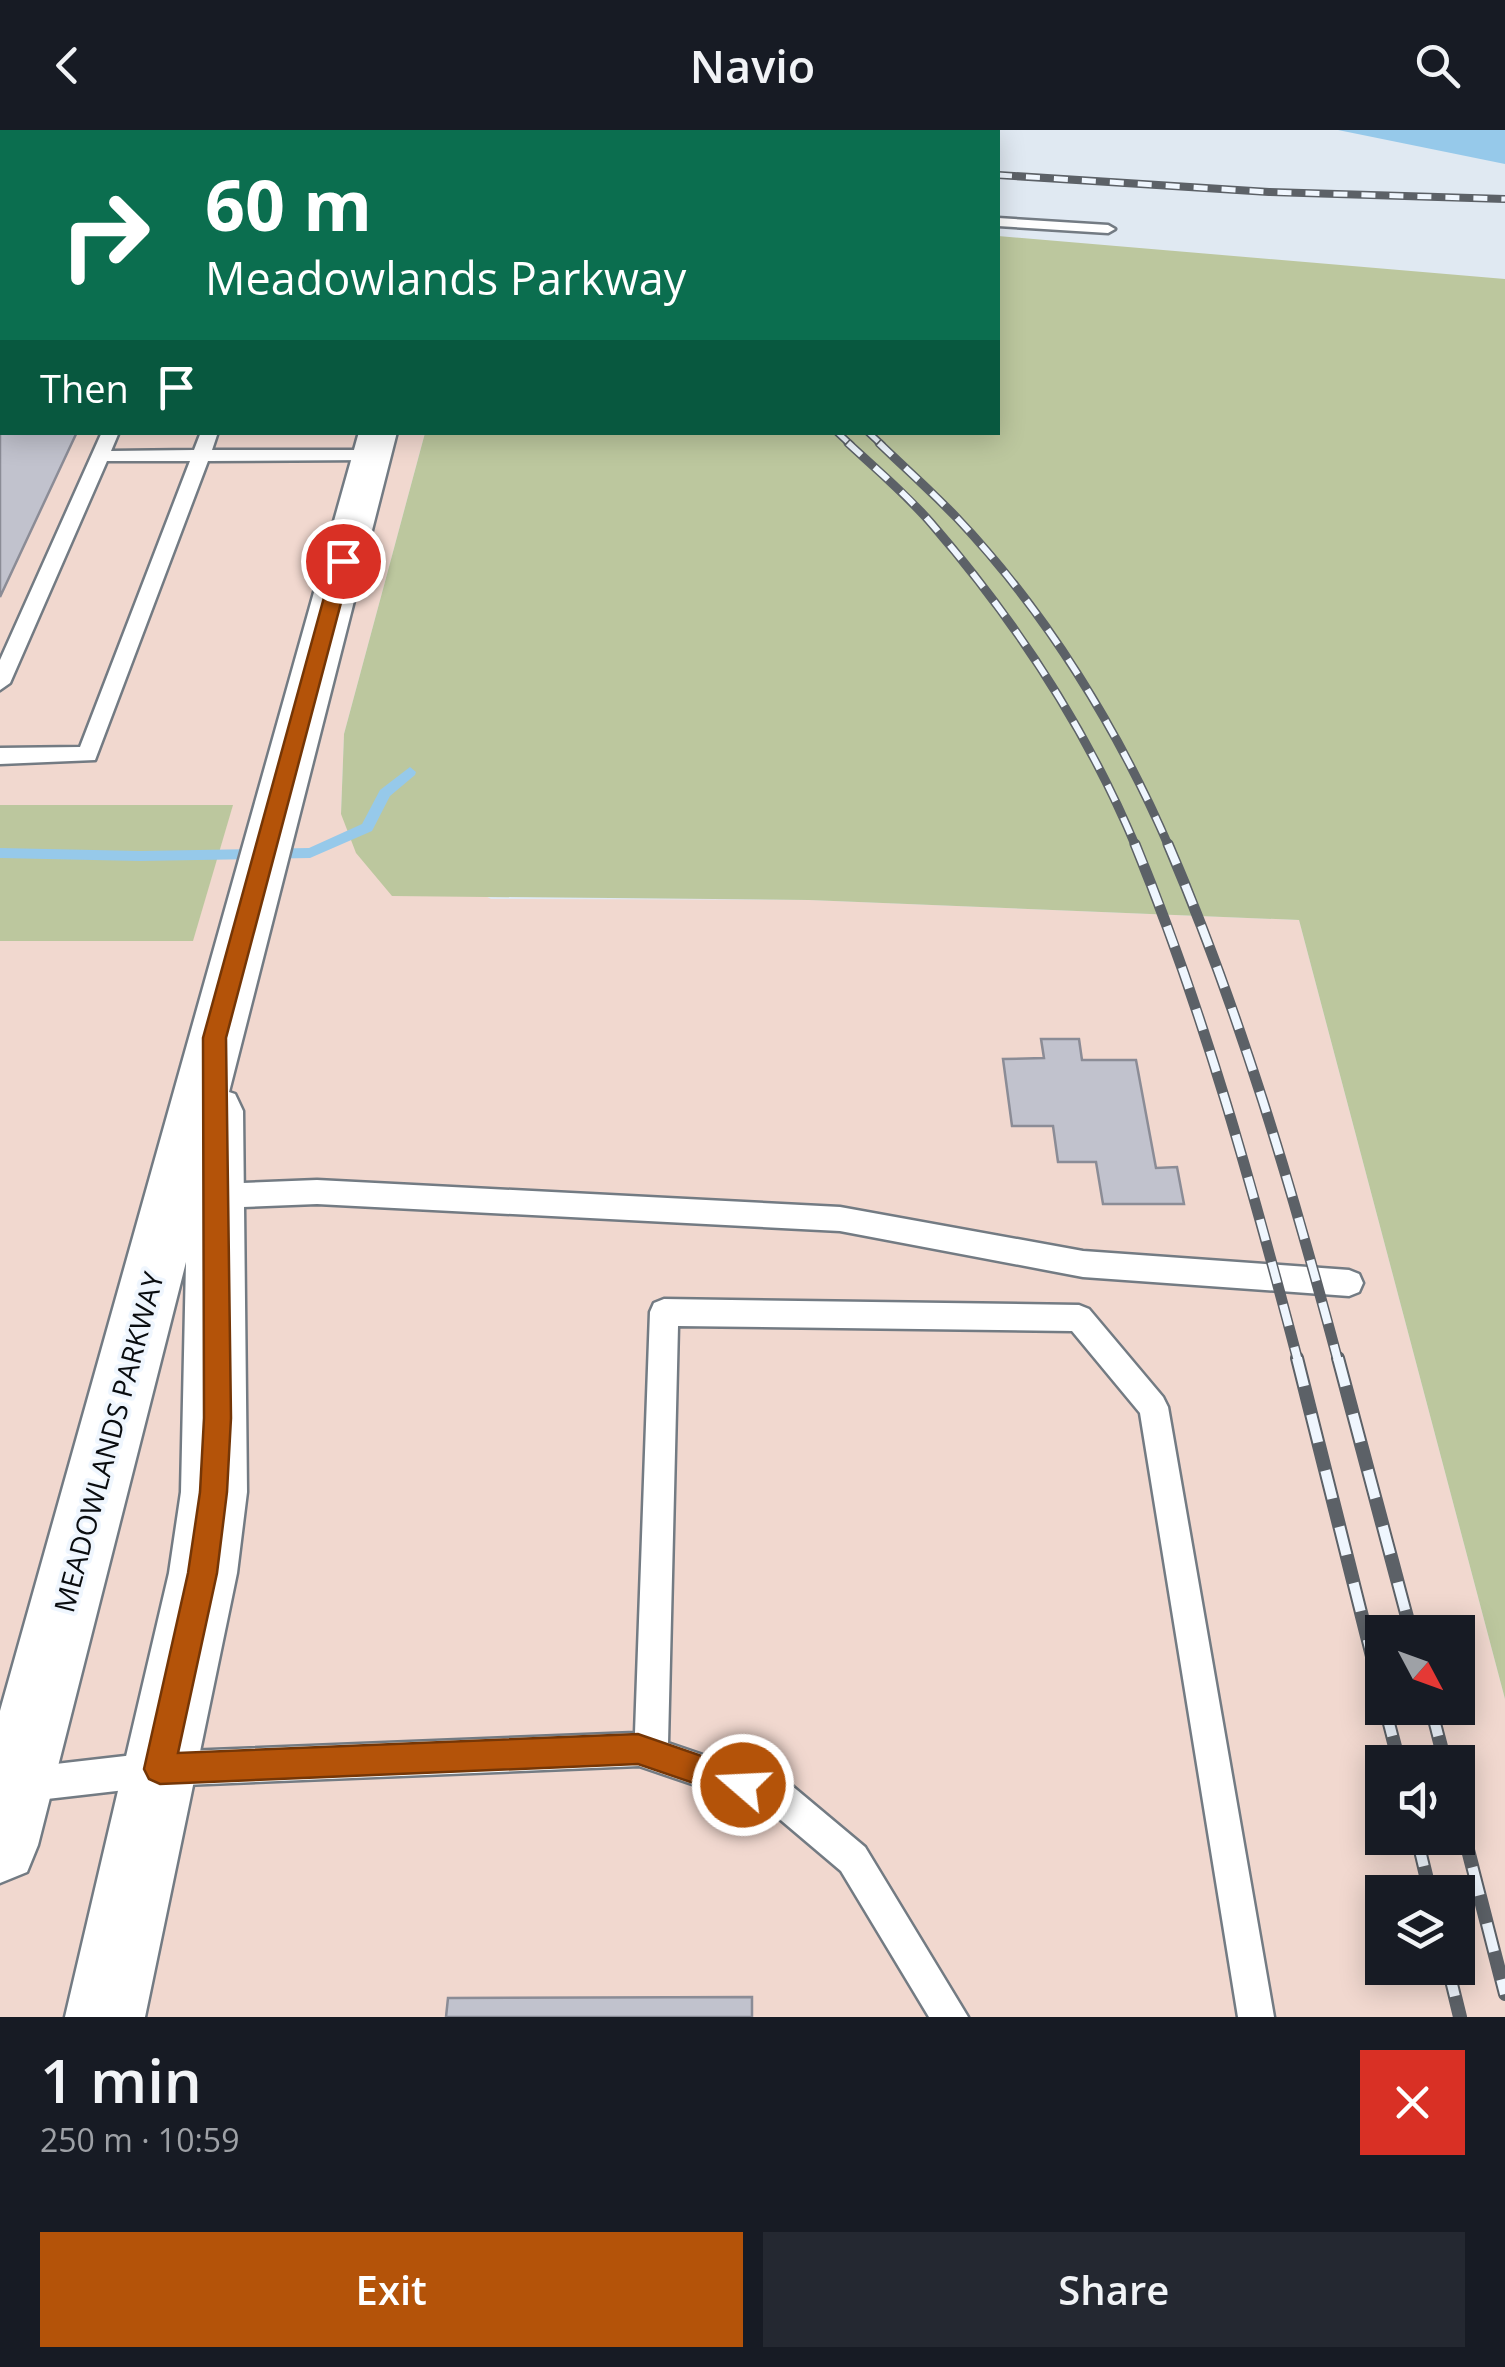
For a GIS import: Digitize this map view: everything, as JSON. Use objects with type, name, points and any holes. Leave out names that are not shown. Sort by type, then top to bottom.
[{"type":"street","name":"MEADOWLANDS PARKWAY","points":[[8,1815],[375,444]]},
{"type":"street","name":"MEADOWLANDS PARKWAY","points":[[106,2017],[202,1573],[214,1492],[214,1038]]},
{"type":"lane","points":[[1000,222],[1108,229]]},
{"type":"lane","points":[[0,683],[110,435]]},
{"type":"lane","points":[[0,756],[88,755],[209,435]]},
{"type":"lane","points":[[100,456],[201,456],[375,444]]},
{"type":"lane","points":[[216,1196],[317,1192],[840,1219],[1084,1264],[1349,1282]]},
{"type":"lane","points":[[8,1815],[160,1769],[651,1748],[664,1312],[1078,1318],[1153,1407],[1256,2017]]},
{"type":"lane","points":[[638,1749],[779,1796],[832,1840],[853,1859],[950,2017]]},
{"type":"shaded area","points":[[0,435],[424,435],[344,734],[341,814],[491,899],[809,900],[1299,920],[1505,1699],[1505,2017],[0,2017]]},
{"type":"green space","points":[[1000,236],[1505,279],[1505,1699],[1299,920],[809,900],[392,896],[356,853],[341,814],[344,734],[424,435],[1000,435]]},
{"type":"green space","points":[[0,805],[233,805],[193,941],[0,941]]},
{"type":"water","points":[[1338,130],[1505,130],[1505,164]]},
{"type":"building","points":[[0,435],[76,435],[0,597]]},
{"type":"building","points":[[1041,1039],[1079,1039],[1082,1060],[1136,1060],[1156,1168],[1177,1167],[1184,1204],[1103,1204],[1096,1162],[1058,1162],[1053,1126],[1012,1126],[1003,1059],[1044,1058]]},
{"type":"building","points":[[752,1997],[752,2017],[446,2017],[448,1998]]},
{"type":"waterway","points":[[0,853],[310,853],[367,827],[385,793],[410,772]]},
{"type":"railway","points":[[1000,175],[1269,192],[1505,199]]},
{"type":"railway","points":[[840,435],[851,445]]},
{"type":"railway","points":[[871,435],[882,445]]},
{"type":"railway","points":[[848,443],[931,523],[1020,637],[1095,760],[1136,847]]},
{"type":"railway","points":[[879,443],[990,554],[1050,632],[1127,759],[1169,847]]},
{"type":"railway","points":[[1135,844],[1205,1035],[1298,1361]]},
{"type":"railway","points":[[1168,844],[1218,971],[1262,1100],[1338,1361]]},
{"type":"railway","points":[[1297,1358],[1365,1628]]},
{"type":"railway","points":[[1338,1358],[1406,1615]]},
{"type":"railway","points":[[1389,1725],[1395,1745]]},
{"type":"railway","points":[[1435,1725],[1441,1745]]},
{"type":"railway","points":[[1421,1855],[1426,1875]]},
{"type":"railway","points":[[1469,1855],[1505,1994]]},
{"type":"railway","points":[[1452,1985],[1460,2017]]},
{"type":"route","points":[[343,561],[214,1038],[214,1492],[202,1573],[160,1769],[638,1749],[743,1785]]}]
